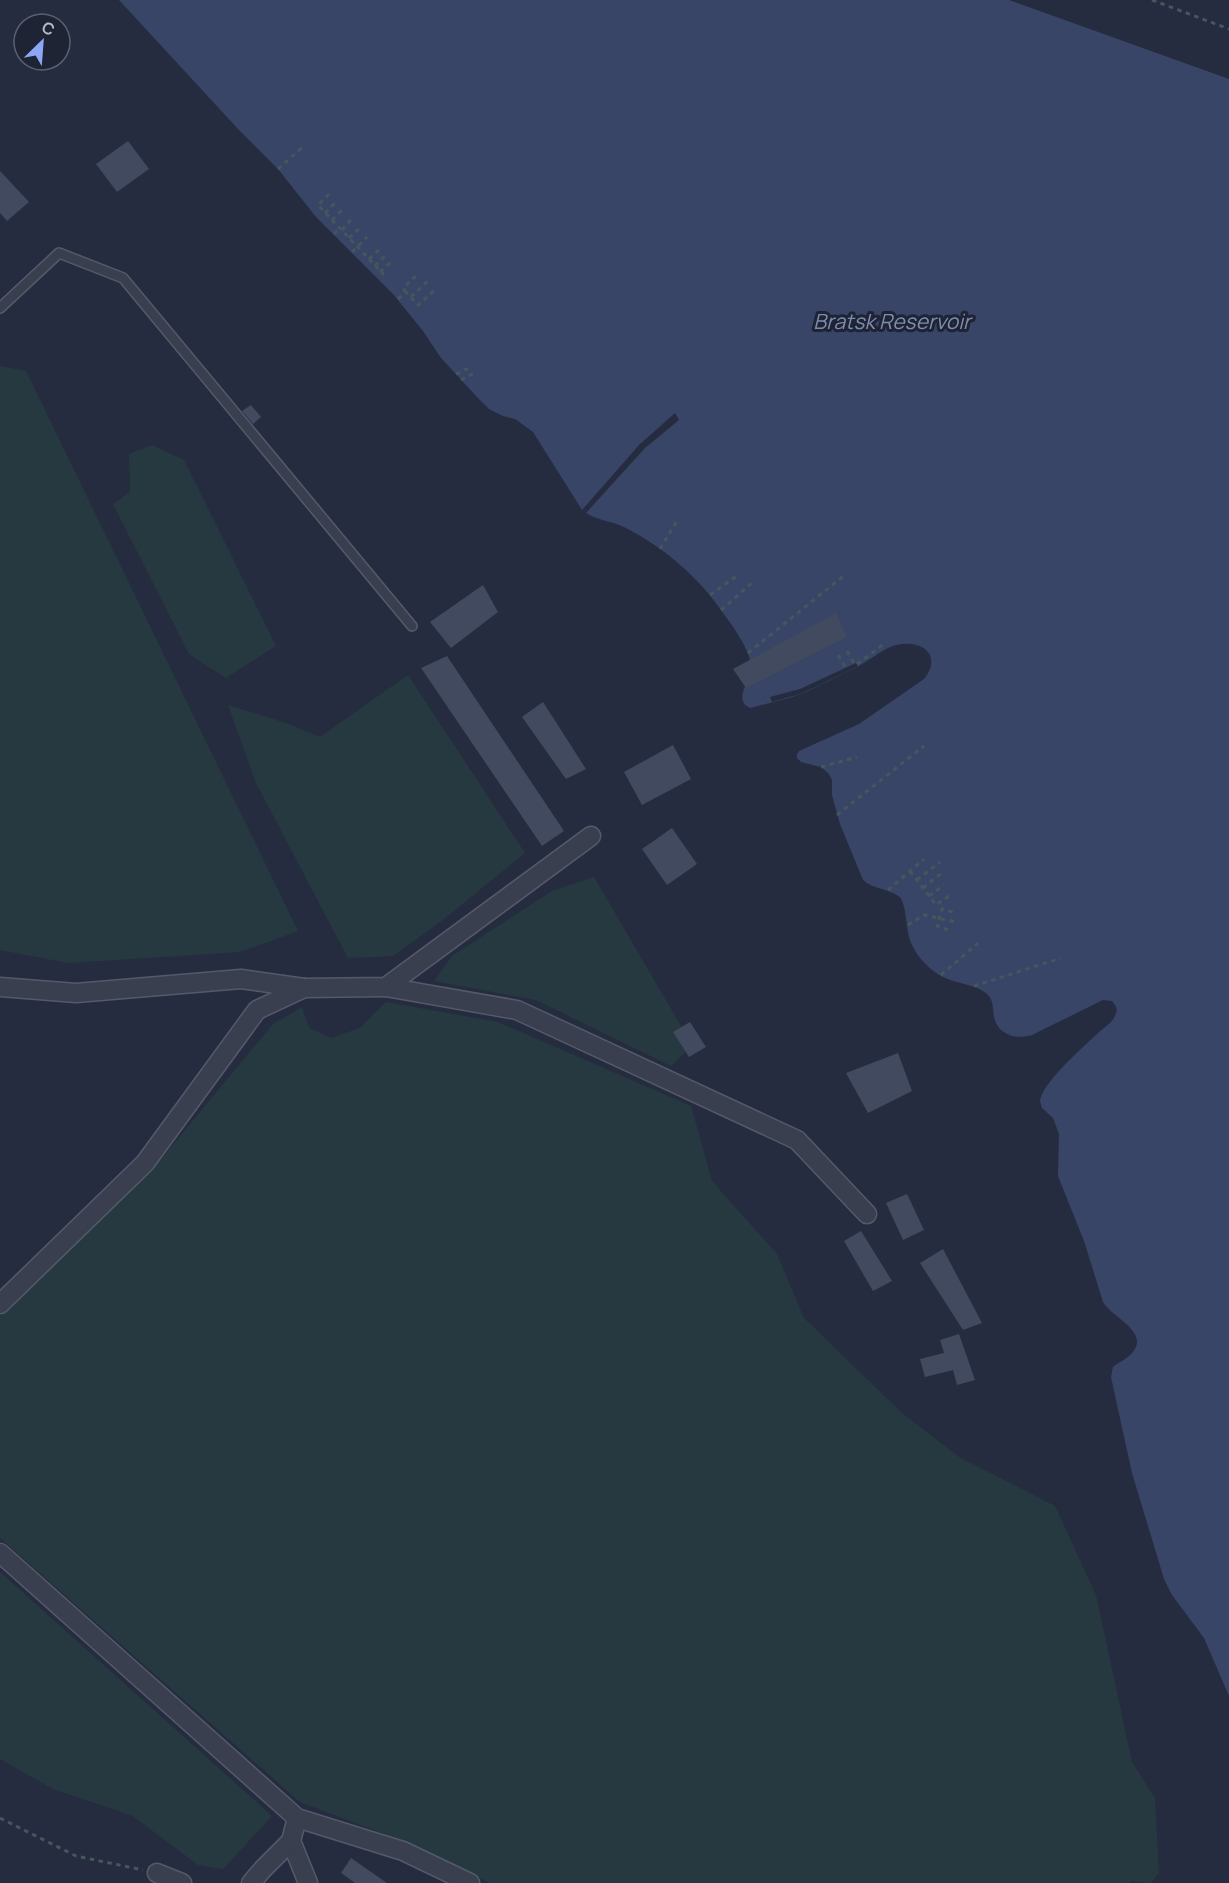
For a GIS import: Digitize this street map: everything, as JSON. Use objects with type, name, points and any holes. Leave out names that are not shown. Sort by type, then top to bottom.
[{"type":"street","points":[[386,987],[591,836]]},
{"type":"street","points":[[0,987],[76,993],[241,979],[304,988],[386,987],[517,1010],[797,1140],[867,1214]]},
{"type":"street","points":[[0,1304],[145,1163],[257,1010],[304,988]]},
{"type":"street","points":[[0,1553],[297,1818],[403,1851],[470,1883]]},
{"type":"street","points":[[251,1883],[291,1841],[297,1818]]},
{"type":"street","points":[[291,1841],[308,1883]]},
{"type":"street","points":[[158,1873],[182,1883]]},
{"type":"lane","points":[[0,308],[59,253],[123,278],[412,626]]},
{"type":"path","points":[[1152,0],[1229,29]]},
{"type":"path","points":[[278,169],[304,145]]},
{"type":"path","points":[[329,194],[318,205],[384,275]]},
{"type":"path","points":[[325,213],[337,201]]},
{"type":"path","points":[[332,220],[344,208]]},
{"type":"path","points":[[334,234],[354,216]]},
{"type":"path","points":[[349,238],[362,226]]},
{"type":"path","points":[[352,252],[367,237]]},
{"type":"path","points":[[369,259],[380,249]]},
{"type":"path","points":[[375,266],[386,255]]},
{"type":"path","points":[[380,272],[393,261]]},
{"type":"path","points":[[416,276],[403,288],[418,305],[436,288]]},
{"type":"path","points":[[411,297],[430,279]]},
{"type":"path","points":[[398,299],[406,292]]},
{"type":"path","points":[[456,374],[471,367]]},
{"type":"path","points":[[461,380],[474,373]]},
{"type":"path","points":[[660,549],[677,521]]},
{"type":"path","points":[[748,653],[846,574]]},
{"type":"path","points":[[710,595],[738,575]]},
{"type":"path","points":[[722,610],[754,581]]},
{"type":"path","points":[[848,651],[855,664],[884,644]]},
{"type":"path","points":[[877,649],[880,654]]},
{"type":"path","points":[[838,655],[846,668]]},
{"type":"path","points":[[837,815],[924,746]]},
{"type":"path","points":[[821,766],[857,757]]},
{"type":"path","points":[[888,890],[924,859]]},
{"type":"path","points":[[917,880],[940,862]]},
{"type":"path","points":[[910,871],[936,905],[952,894]]},
{"type":"path","points":[[923,888],[944,871]]},
{"type":"path","points":[[929,896],[944,885]]},
{"type":"path","points":[[948,930],[937,926],[939,917],[942,909],[953,912]]},
{"type":"path","points":[[908,925],[924,915],[956,922]]},
{"type":"path","points":[[940,975],[978,943]]},
{"type":"path","points":[[975,987],[1061,958]]},
{"type":"path","points":[[0,1818],[76,1856],[158,1873]]},
{"type":"shaded area","points":[[0,366],[26,371],[298,931],[240,952],[68,963],[0,950]]},
{"type":"shaded area","points":[[152,445],[184,460],[276,646],[226,678],[189,654],[113,504],[130,492],[129,454]]},
{"type":"shaded area","points":[[408,675],[525,853],[444,919],[393,956],[348,958],[256,783],[228,705],[286,723],[320,737]]},
{"type":"shaded area","points":[[594,877],[692,1045],[671,1066],[536,1000],[434,981],[452,956],[552,891]]},
{"type":"shaded area","points":[[386,1002],[498,1022],[691,1106],[712,1181],[777,1254],[804,1318],[902,1413],[959,1457],[1055,1506],[1096,1595],[1132,1762],[1155,1798],[1159,1873],[1151,1883],[1130,1881],[1130,1883],[490,1883],[403,1841],[300,1802],[0,1538],[0,1316],[152,1170],[273,1024],[302,1007],[309,1028],[331,1038],[360,1028]]},
{"type":"shaded area","points":[[0,1572],[272,1816],[223,1869],[198,1865],[133,1816],[53,1789],[0,1759]]},
{"type":"water","name":"Bratsk Reservoir","points":[[119,0],[1009,0],[1229,79],[1229,1696],[1204,1638],[1172,1595],[1164,1579],[1132,1473],[1111,1377],[1113,1367],[1132,1353],[1137,1345],[1137,1338],[1128,1325],[1103,1302],[1084,1241],[1058,1176],[1059,1134],[1053,1118],[1042,1108],[1040,1101],[1042,1093],[1055,1075],[1113,1019],[1117,1011],[1116,1007],[1112,1001],[1103,1000],[1027,1036],[1012,1036],[999,1028],[991,1000],[986,993],[943,977],[919,956],[910,941],[901,898],[863,880],[840,824],[829,774],[821,767],[801,762],[797,758],[799,751],[859,724],[924,679],[931,663],[927,651],[914,644],[896,645],[801,694],[751,708],[745,705],[742,695],[750,671],[750,659],[731,624],[703,587],[652,543],[624,527],[592,516],[582,510],[533,432],[515,419],[489,409],[477,397],[441,358],[393,294],[316,217],[278,169]]},
{"type":"pier","points":[[675,413],[679,420],[645,448],[586,513],[582,510],[639,445]]},
{"type":"pier","points":[[856,663],[858,666],[818,686],[772,702],[770,697],[800,689]]},
{"type":"building","points":[[128,141],[149,169],[117,192],[96,164]]},
{"type":"building","points":[[0,171],[29,202],[7,221],[0,213]]},
{"type":"building","points":[[251,405],[261,417],[253,424],[242,411]]},
{"type":"building","points":[[483,585],[498,612],[451,648],[430,622]]},
{"type":"building","points":[[836,613],[847,637],[746,688],[733,669]]},
{"type":"building","points":[[447,656],[564,831],[542,846],[421,668]]},
{"type":"building","points":[[543,702],[586,769],[566,779],[522,717]]},
{"type":"building","points":[[673,745],[691,779],[642,805],[624,772]]},
{"type":"building","points":[[672,828],[697,864],[667,885],[642,849]]},
{"type":"building","points":[[690,1022],[706,1047],[689,1057],[673,1032]]},
{"type":"building","points":[[898,1053],[912,1091],[868,1113],[846,1073]]},
{"type":"building","points":[[907,1194],[924,1230],[903,1240],[886,1203]]},
{"type":"building","points":[[861,1231],[892,1281],[873,1291],[844,1241]]},
{"type":"building","points":[[943,1249],[982,1323],[963,1330],[920,1263]]},
{"type":"building","points":[[959,1334],[975,1380],[957,1385],[953,1370],[925,1377],[920,1359],[944,1353],[940,1340]]},
{"type":"building","points":[[351,1858],[387,1883],[355,1883],[341,1873]]}]
